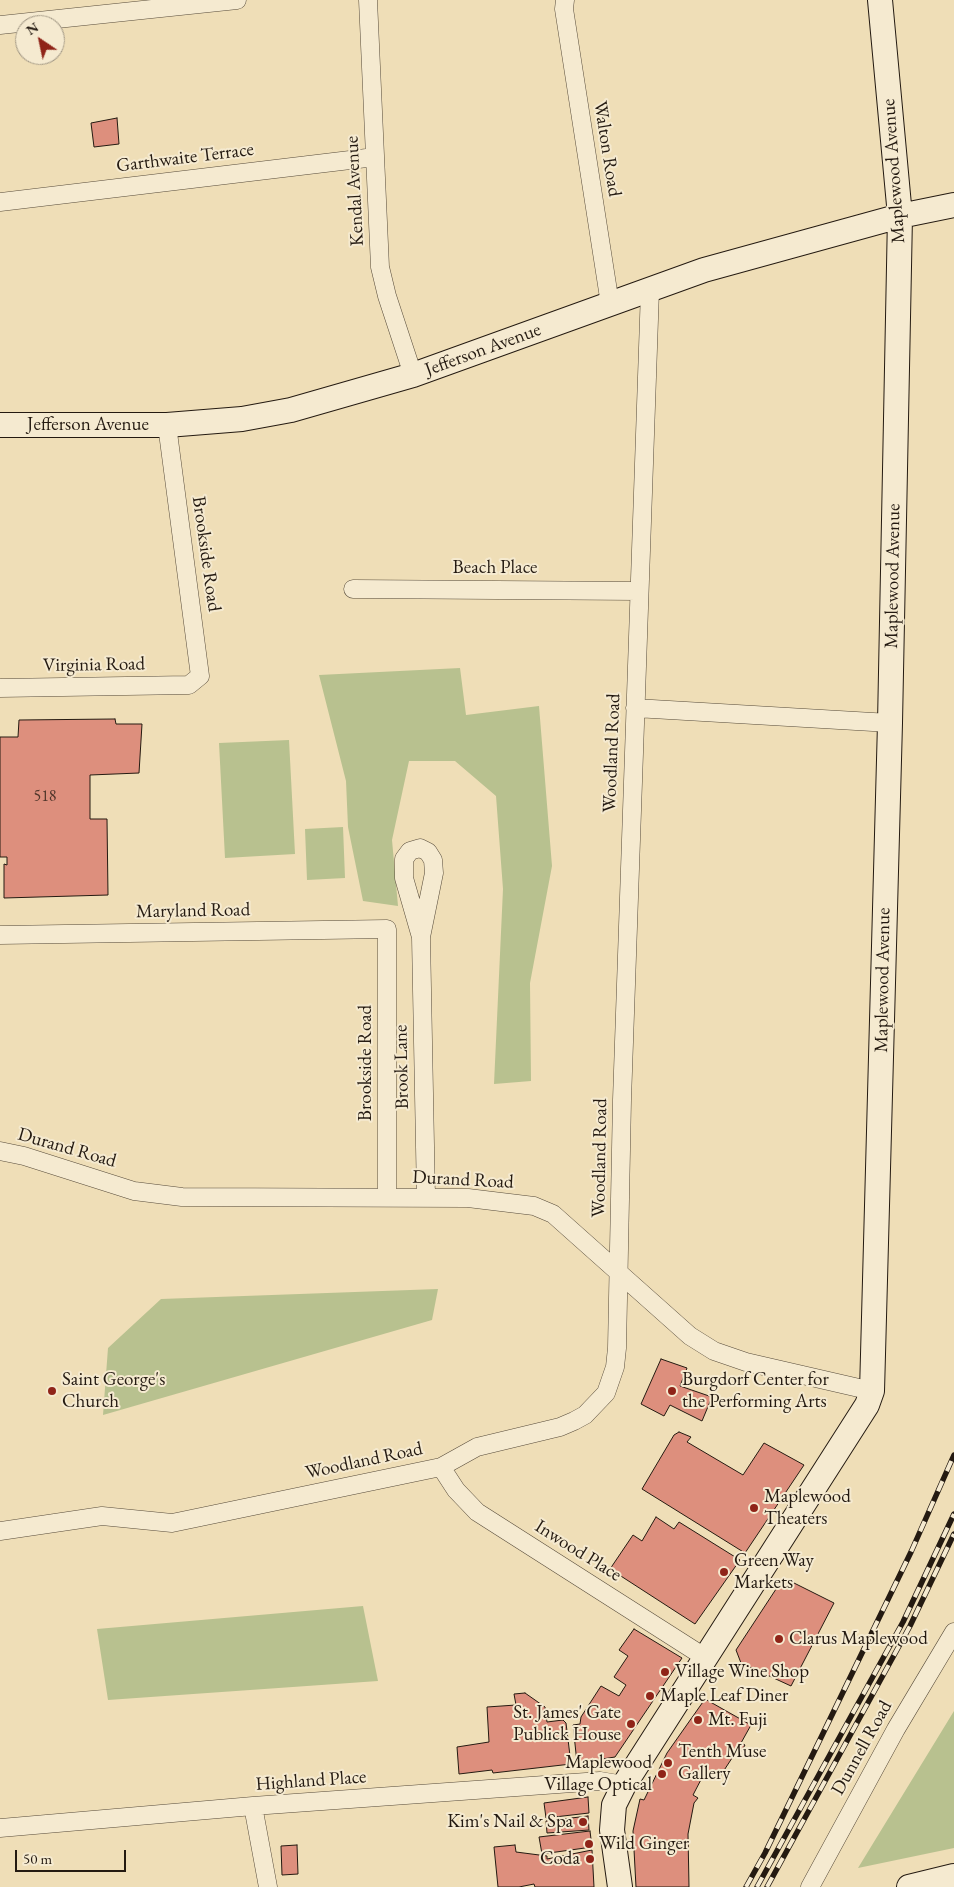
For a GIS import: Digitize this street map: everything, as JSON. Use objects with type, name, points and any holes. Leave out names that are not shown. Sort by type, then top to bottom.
[{"type":"street","points":[[0,25],[197,2],[237,0]]},
{"type":"street","name":"Kendal Avenue","points":[[368,0],[380,267],[387,296],[413,375]]},
{"type":"street","name":"Walton Road","points":[[565,0],[564,9],[610,304]]},
{"type":"street","name":"Maplewood Avenue","points":[[620,1887],[612,1816],[614,1805],[624,1785],[867,1405],[872,1391],[890,723],[900,216],[880,0]]},
{"type":"street","name":"Garthwaite Terrace","points":[[0,202],[375,157]]},
{"type":"street","name":"Jefferson Avenue","points":[[0,425],[166,425],[242,420],[291,410],[413,375],[704,270],[900,216],[954,205]]},
{"type":"street","name":"Woodland Road","points":[[0,1531],[102,1516],[172,1523],[441,1467],[477,1447],[567,1424],[585,1415],[606,1393],[615,1367],[619,1272],[622,1100],[638,590],[650,290]]},
{"type":"street","name":"Brookside Road","points":[[166,425],[200,676],[189,685]]},
{"type":"street","name":"Beach Place","points":[[353,589],[638,590]]},
{"type":"street","name":"Virginia Road","points":[[0,688],[189,685]]},
{"type":"street","points":[[635,708],[890,723]]},
{"type":"street","name":"Brookside Road","points":[[387,1197],[388,929]]},
{"type":"street","name":"Maryland Road","points":[[0,935],[388,929]]},
{"type":"street","name":"Brook Lane","points":[[421,937],[426,1198]]},
{"type":"street","name":"Durand Road","points":[[0,1151],[24,1156],[134,1191],[182,1197],[468,1198],[534,1206],[553,1214],[690,1336],[714,1350],[746,1362],[872,1391]]},
{"type":"street","name":"Inwood Place","points":[[441,1467],[456,1490],[478,1512],[706,1658]]},
{"type":"street","name":"Dunnell Road","points":[[810,1887],[896,1729],[954,1632]]},
{"type":"street","name":"Highland Place","points":[[0,1828],[253,1806],[600,1781],[624,1785]]},
{"type":"street","points":[[253,1806],[268,1887]]},
{"type":"street","points":[[909,1887],[954,1876]]},
{"type":"green space","points":[[460,668],[466,715],[539,706],[552,866],[530,983],[531,1081],[494,1084],[503,889],[496,796],[455,761],[409,761],[392,840],[398,906],[363,901],[348,827],[346,781],[319,675]]},
{"type":"green space","points":[[289,740],[295,854],[225,858],[219,743]]},
{"type":"green space","points":[[343,827],[345,878],[307,880],[305,829]]},
{"type":"green space","points":[[438,1289],[432,1320],[103,1415],[108,1348],[161,1299]]},
{"type":"green space","points":[[363,1606],[378,1681],[108,1700],[97,1629]]},
{"type":"green space","points":[[954,1711],[954,1848],[858,1868]]},
{"type":"building","points":[[117,118],[119,144],[94,147],[91,123]]},
{"type":"building","points":[[115,719],[116,724],[142,724],[139,773],[90,775],[90,819],[107,819],[108,895],[4,898],[4,864],[7,865],[7,857],[0,857],[0,737],[18,737],[19,720]]},
{"type":"building","name":"Burgdorf Center for the Performing Arts","points":[[661,1359],[687,1368],[680,1386],[712,1397],[702,1421],[670,1405],[664,1416],[641,1404]]},
{"type":"building","points":[[679,1432],[691,1437],[687,1442],[743,1475],[764,1443],[804,1465],[745,1553],[642,1489],[674,1435]]},
{"type":"building","points":[[656,1517],[674,1529],[679,1522],[740,1560],[695,1624],[610,1569],[633,1535],[642,1541]]},
{"type":"building","name":"Clarus Maplewood","points":[[792,1582],[834,1603],[791,1686],[741,1663],[736,1650],[780,1583]]},
{"type":"building","points":[[634,1629],[682,1658],[615,1757],[577,1763],[573,1725],[580,1724],[581,1717],[601,1686],[619,1696],[626,1685],[614,1677],[628,1656],[619,1650]]},
{"type":"building","points":[[525,1693],[545,1707],[547,1722],[563,1720],[566,1723],[571,1764],[493,1773],[492,1770],[459,1774],[457,1747],[489,1742],[487,1707],[516,1705],[514,1694]]},
{"type":"building","points":[[705,1699],[751,1725],[741,1743],[745,1745],[738,1757],[734,1755],[719,1778],[706,1770],[693,1795],[698,1798],[694,1803],[688,1834],[689,1887],[636,1887],[633,1831],[640,1799],[644,1800],[667,1753]]},
{"type":"building","points":[[588,1797],[589,1813],[546,1818],[544,1803]]},
{"type":"building","points":[[588,1816],[589,1830],[547,1833],[546,1821]]},
{"type":"building","points":[[590,1831],[592,1847],[542,1854],[539,1837]]},
{"type":"building","points":[[297,1845],[298,1874],[282,1875],[281,1846]]},
{"type":"building","points":[[515,1845],[516,1852],[547,1856],[547,1859],[592,1850],[594,1887],[535,1887],[534,1884],[519,1887],[498,1887],[494,1847]]},
{"type":"railway","points":[[746,1887],[765,1853],[911,1552],[954,1455]]},
{"type":"railway","points":[[757,1887],[903,1622],[954,1514]]},
{"type":"railway","points":[[767,1887],[910,1626],[954,1534]]},
{"type":"place","name":"Saint George's Church","points":[[52,1391]]},
{"type":"place","name":"Burgdorf Center for the Performing Arts","points":[[672,1391]]},
{"type":"place","name":"Maplewood Theaters","points":[[754,1508]]},
{"type":"place","name":"Green Way Markets","points":[[724,1572]]},
{"type":"place","name":"Clarus Maplewood","points":[[779,1639]]},
{"type":"place","name":"Village Wine Shop","points":[[665,1672]]},
{"type":"place","name":"Maple Leaf Diner","points":[[650,1696]]},
{"type":"place","name":"Mt. Fuji","points":[[698,1720]]},
{"type":"place","name":"St. James' Gate Publick House","points":[[631,1724]]},
{"type":"place","name":"Tenth Muse Gallery","points":[[668,1763]]},
{"type":"place","name":"Maplewood Village Optical","points":[[662,1774]]},
{"type":"place","name":"Kim's Nail & Spa","points":[[583,1822]]},
{"type":"place","name":"Wild Ginger","points":[[589,1844]]},
{"type":"place","name":"Coda","points":[[590,1859]]}]
